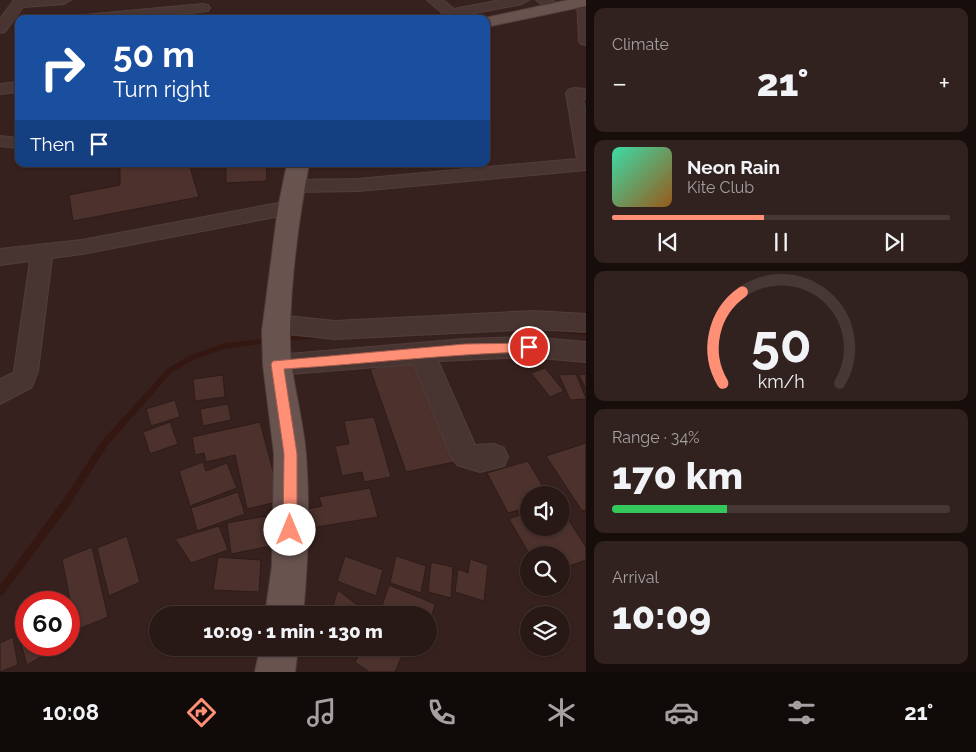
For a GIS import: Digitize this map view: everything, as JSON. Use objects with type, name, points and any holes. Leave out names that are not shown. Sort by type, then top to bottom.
[{"type":"main road","points":[[490,21],[514,16],[548,3],[584,2]]},
{"type":"main road","points":[[285,606],[290,566],[290,454],[277,343],[294,186]]},
{"type":"main road","points":[[276,672],[279,656]]},
{"type":"street","points":[[2,28],[20,1],[64,0]]},
{"type":"street","points":[[434,0],[453,13],[493,2],[522,0]]},
{"type":"street","points":[[418,1],[440,15]]},
{"type":"street","points":[[493,2],[514,16]]},
{"type":"street","points":[[584,2],[586,41]]},
{"type":"street","points":[[138,15],[205,9]]},
{"type":"street","points":[[2,28],[15,26]]},
{"type":"street","points":[[0,89],[15,87]]},
{"type":"street","points":[[586,94],[574,93],[586,159]]},
{"type":"street","points":[[0,141],[15,143]]},
{"type":"street","points":[[0,257],[82,247],[294,186],[358,185],[586,164]]},
{"type":"street","points":[[0,393],[3,389],[23,380],[26,371],[42,252]]},
{"type":"street","points":[[277,343],[335,330],[533,320],[586,324]]},
{"type":"street","points":[[277,343],[351,360],[465,349],[529,347],[586,352]]},
{"type":"street","points":[[422,353],[461,447],[467,456],[480,459],[494,457]]},
{"type":"building","points":[[120,167],[190,167],[199,197],[73,221],[69,195],[120,185]]},
{"type":"building","points":[[226,167],[266,167],[267,181],[226,183]]},
{"type":"building","points":[[421,359],[464,460],[406,472],[370,369]]},
{"type":"building","points":[[545,368],[564,391],[550,397],[531,373]]},
{"type":"building","points":[[576,374],[586,399],[570,400],[559,375]]},
{"type":"building","points":[[586,374],[586,389],[579,375]]},
{"type":"building","points":[[223,375],[225,397],[195,401],[193,379]]},
{"type":"building","points":[[175,400],[180,417],[151,426],[146,409]]},
{"type":"building","points":[[228,404],[231,420],[203,426],[200,409]]},
{"type":"building","points":[[374,417],[391,477],[364,482],[362,472],[342,476],[335,446],[349,444],[344,421]]},
{"type":"building","points":[[170,422],[178,444],[150,454],[143,432]]},
{"type":"building","points":[[260,422],[281,501],[247,509],[235,455],[206,462],[204,453],[195,455],[192,437]]},
{"type":"building","points":[[586,443],[586,510],[582,511],[570,493],[570,486],[566,486],[546,456]]},
{"type":"building","points":[[528,461],[543,486],[520,486],[520,510],[508,513],[487,473]]},
{"type":"building","points":[[203,462],[206,471],[227,463],[237,488],[190,506],[179,471]]},
{"type":"building","points":[[370,488],[378,517],[311,528],[307,509],[322,506],[319,497]]},
{"type":"building","points":[[238,492],[245,514],[197,531],[191,508]]},
{"type":"building","points":[[520,515],[520,536],[570,536],[570,522],[586,547],[586,560],[570,566],[570,546],[525,546],[509,519]]},
{"type":"building","points":[[266,516],[271,546],[231,554],[227,523]]},
{"type":"building","points":[[219,526],[228,550],[191,563],[175,539]]},
{"type":"building","points":[[127,536],[140,582],[109,596],[97,548]]},
{"type":"building","points":[[92,547],[108,617],[80,628],[80,591],[68,591],[62,559]]},
{"type":"building","points":[[345,556],[383,570],[376,596],[337,581]]},
{"type":"building","points":[[396,556],[426,566],[421,593],[390,583]]},
{"type":"building","points":[[218,557],[261,560],[259,592],[213,590]]},
{"type":"building","points":[[470,559],[488,565],[484,601],[455,592],[458,569],[468,573]]},
{"type":"building","points":[[431,562],[453,567],[451,598],[428,592]]},
{"type":"building","points":[[389,585],[435,604],[434,606],[382,606]]},
{"type":"building","points":[[338,590],[358,606],[333,606]]},
{"type":"building","points":[[13,637],[18,665],[0,672],[0,643]]},
{"type":"building","points":[[24,656],[42,656],[27,665]]},
{"type":"building","points":[[358,656],[402,656],[395,672],[369,672],[355,662]]},
{"type":"waterway","points":[[557,330],[586,333]]},
{"type":"waterway","points":[[283,339],[318,336]]},
{"type":"waterway","points":[[0,592],[66,503],[104,444],[169,371],[193,357],[225,346],[271,340]]},
{"type":"route","points":[[290,530],[290,454],[277,364],[351,360],[465,349],[529,347]]}]
